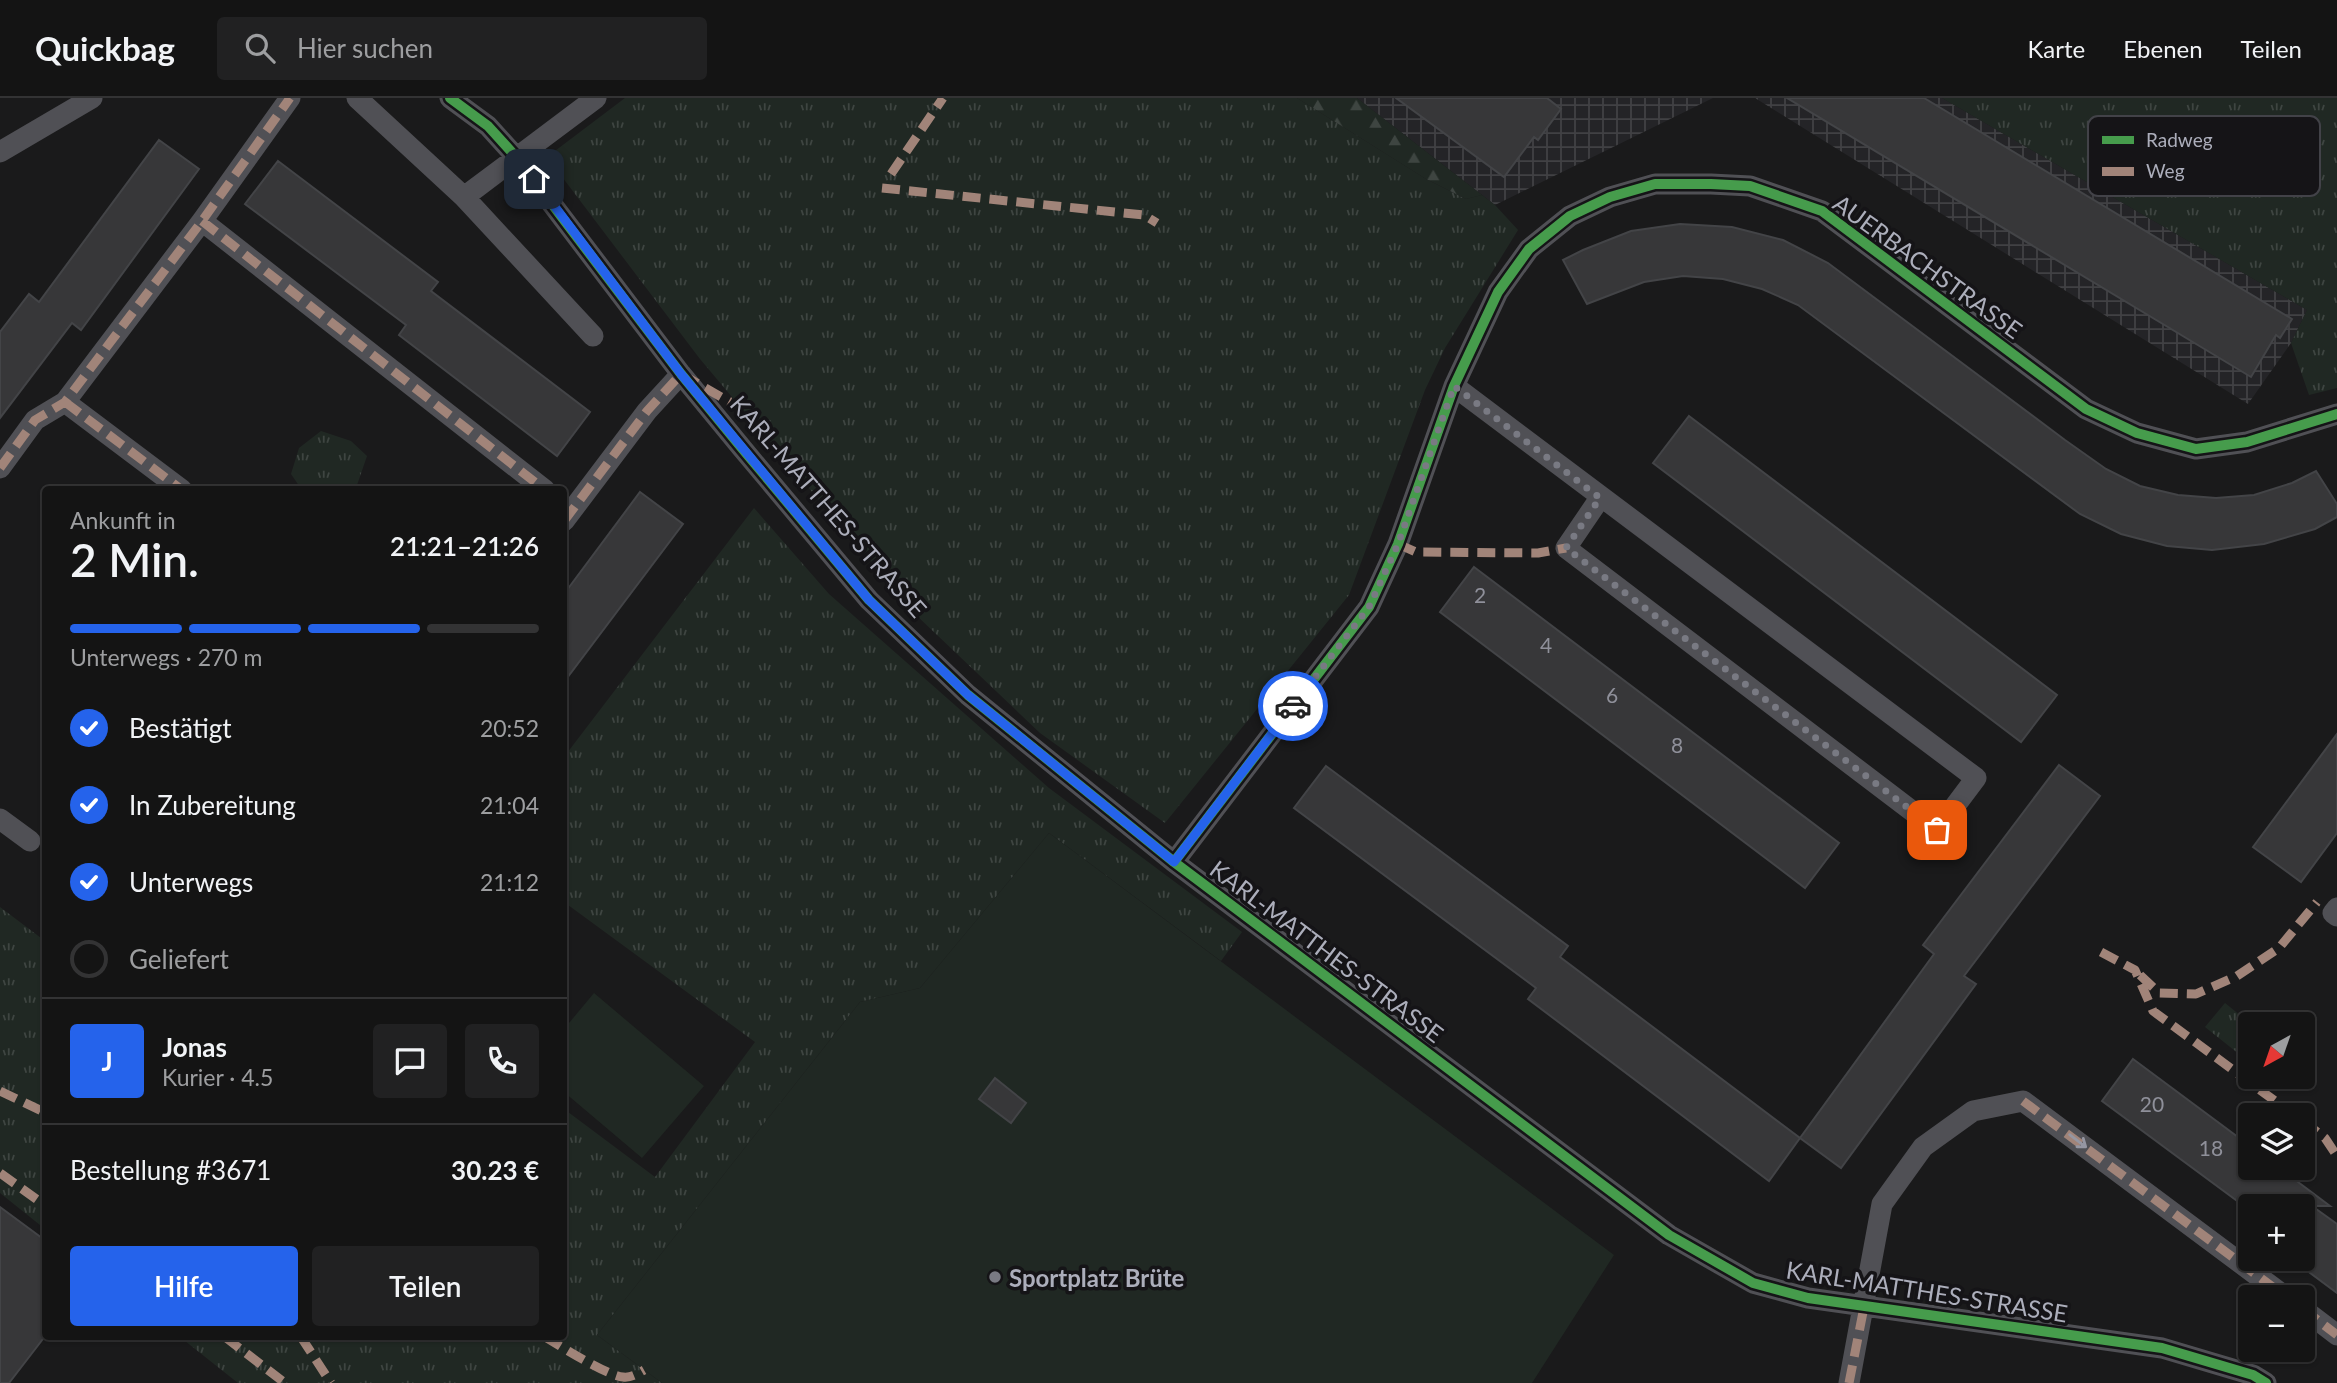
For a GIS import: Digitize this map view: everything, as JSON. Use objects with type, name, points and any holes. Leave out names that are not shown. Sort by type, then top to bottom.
[{"type":"street","points":[[0,152],[92,98]]},
{"type":"street","points":[[0,468],[35,420],[65,402],[202,221],[290,98]]},
{"type":"street","points":[[357,98],[464,197],[593,336]]},
{"type":"street","name":"KARL-MATTHES-STRASSE","points":[[450,98],[488,126],[517,158],[681,374],[869,600],[968,695],[1174,862],[1669,1235],[1753,1283],[1808,1298],[2162,1348],[2253,1375],[2266,1383]]},
{"type":"street","points":[[464,197],[596,98]]},
{"type":"street","name":"AUERBACHSTRASSE","points":[[1174,862],[1369,607],[1398,544],[1454,386],[1498,292],[1529,248],[1570,216],[1610,197],[1655,184],[1712,184],[1750,187],[1822,211],[2086,409],[2137,433],[2196,449],[2246,442],[2337,414]]},
{"type":"street","points":[[202,221],[540,486]]},
{"type":"street","points":[[567,511],[647,411],[681,374]]},
{"type":"street","points":[[1454,386],[1976,778],[1937,830],[1566,548],[1600,498]]},
{"type":"street","points":[[65,402],[177,486]]},
{"type":"street","points":[[0,819],[30,841]]},
{"type":"street","points":[[2337,908],[2333,913],[2337,916]]},
{"type":"street","name":"KARL-MATTHES-STRASSE","points":[[1849,1383],[1882,1204],[1923,1147],[1973,1111],[2023,1101],[2270,1285]]},
{"type":"street","points":[[2315,1319],[2337,1335]]},
{"type":"shaded area","points":[[1357,98],[1713,98],[1495,205]]},
{"type":"shaded area","points":[[1755,98],[1942,98],[2088,183],[2088,196],[2111,196],[2307,310],[2291,343],[2248,404]]},
{"type":"green space","points":[[625,98],[1297,98],[1426,179],[1466,199],[1482,195],[1518,230],[1445,348],[1425,390],[1349,595],[1165,823],[1040,733],[915,614],[700,359],[547,157]]},
{"type":"green space","points":[[1297,98],[1357,98],[1482,195],[1466,199],[1426,179]]},
{"type":"green space","points":[[1942,98],[2337,98],[2337,388],[2309,395],[2291,343],[2307,310],[2111,196],[2320,196],[2320,116],[2088,116],[2088,183]]},
{"type":"green space","points":[[321,431],[351,441],[367,456],[357,485],[299,486],[291,474],[299,448]]},
{"type":"green space","points":[[754,508],[829,594],[1049,788],[1242,932],[1221,961],[1049,833],[920,988],[860,1002],[597,1335],[662,1383],[238,1383],[184,1340],[567,1340],[567,1111],[655,1177],[755,1042],[567,904],[567,753]]},
{"type":"green space","points":[[1049,833],[1614,1255],[1532,1383],[662,1383],[597,1335],[860,1002],[920,988]]},
{"type":"green space","points":[[0,907],[42,939],[42,1227],[0,1193]]},
{"type":"green space","points":[[594,993],[704,1086],[642,1158],[567,1095],[567,1025]]},
{"type":"green space","points":[[2225,1003],[2238,1014],[2238,1053],[2205,1027]]},
{"type":"building","points":[[1396,98],[1547,98],[1561,109],[1538,140],[1534,137],[1504,177]]},
{"type":"building","points":[[1787,98],[1924,98],[2292,319],[2280,338],[2276,335],[2251,377]]},
{"type":"building","points":[[159,140],[199,169],[81,330],[72,323],[0,418],[0,332],[29,294],[39,302]]},
{"type":"building","points":[[278,161],[438,282],[431,291],[590,412],[557,456],[399,335],[406,325],[245,204]]},
{"type":"building","points":[[1680,224],[1732,227],[1783,240],[1828,263],[2065,440],[2106,469],[2140,486],[2178,495],[2216,498],[2254,495],[2292,483],[2316,471],[2337,504],[2337,517],[2315,529],[2264,544],[2212,550],[2167,546],[2121,534],[2080,514],[1798,305],[1762,289],[1723,279],[1683,276],[1644,282],[1587,304],[1563,260],[1631,231]]},
{"type":"building","points":[[1689,416],[2057,695],[2021,742],[1653,463]]},
{"type":"building","points":[[640,492],[683,524],[567,678],[567,590]]},
{"type":"building","points":[[1474,567],[1839,843],[1805,888],[1440,612]]},
{"type":"building","points":[[2337,734],[2337,833],[2301,882],[2253,847]]},
{"type":"building","points":[[2059,765],[2100,796],[1964,976],[1976,984],[1841,1168],[1800,1138],[1934,954],[1923,945]]},
{"type":"building","points":[[1326,766],[1568,946],[1560,957],[1800,1138],[1769,1181],[1528,999],[1536,988],[1294,808]]},
{"type":"building","points":[[2133,1059],[2238,1137],[2238,1180],[2295,1180],[2314,1194],[2238,1194],[2238,1202],[2102,1101]]},
{"type":"building","points":[[995,1078],[1026,1103],[1011,1123],[979,1099]]},
{"type":"building","points":[[2315,1195],[2330,1206],[2315,1206]]},
{"type":"building","points":[[0,1207],[42,1238],[42,1340],[9,1383],[0,1383]]},
{"type":"building","points":[[2315,1208],[2337,1224],[2337,1293],[2307,1271],[2315,1271]]},
{"type":"marked path","points":[[0,468],[35,420],[65,402],[202,221],[290,98]]},
{"type":"marked path","points":[[891,174],[943,98]]},
{"type":"marked path","points":[[882,188],[1144,215],[1157,223]]},
{"type":"marked path","points":[[202,221],[540,486]]},
{"type":"marked path","points":[[567,517],[647,411],[681,374],[730,402]]},
{"type":"marked path","points":[[65,402],[177,486]]},
{"type":"marked path","points":[[1398,544],[1416,552],[1538,553],[1566,548]]},
{"type":"marked path","points":[[2140,975],[2159,993],[2196,994],[2237,976],[2279,948],[2317,902]]},
{"type":"marked path","points":[[2101,952],[2135,970],[2153,1011],[2278,1103]]},
{"type":"marked path","points":[[0,1091],[42,1111]]},
{"type":"marked path","points":[[2023,1101],[2270,1285]]},
{"type":"marked path","points":[[2315,1130],[2325,1138],[2337,1156]]},
{"type":"marked path","points":[[0,1173],[42,1203]]},
{"type":"marked path","points":[[1849,1383],[1864,1307]]},
{"type":"marked path","points":[[2315,1318],[2337,1335]]},
{"type":"marked path","points":[[229,1340],[285,1383]]},
{"type":"marked path","points":[[303,1340],[331,1383]]},
{"type":"marked path","points":[[550,1340],[616,1375],[629,1377],[644,1370]]},
{"type":"cycle path","points":[[450,98],[488,126],[517,158],[681,374],[869,600],[968,695],[1174,862],[1669,1235],[1753,1283],[1808,1298],[2162,1348],[2253,1375],[2266,1383]]},
{"type":"cycle path","points":[[1174,862],[1369,607],[1398,544],[1454,386],[1498,292],[1529,249],[1570,216],[1610,197],[1655,184],[1750,186],[1822,211],[2086,409],[2137,433],[2196,449],[2247,442],[2337,414]]},
{"type":"way so far","points":[[1293,706],[1369,607],[1398,544],[1454,386],[1600,498],[1566,548],[1937,830]]},
{"type":"place","name":"Sportplatz Brüte","points":[[995,1277]]},
{"type":"route","points":[[534,179],[681,374],[869,600],[968,695],[1174,862],[1293,706]]}]
